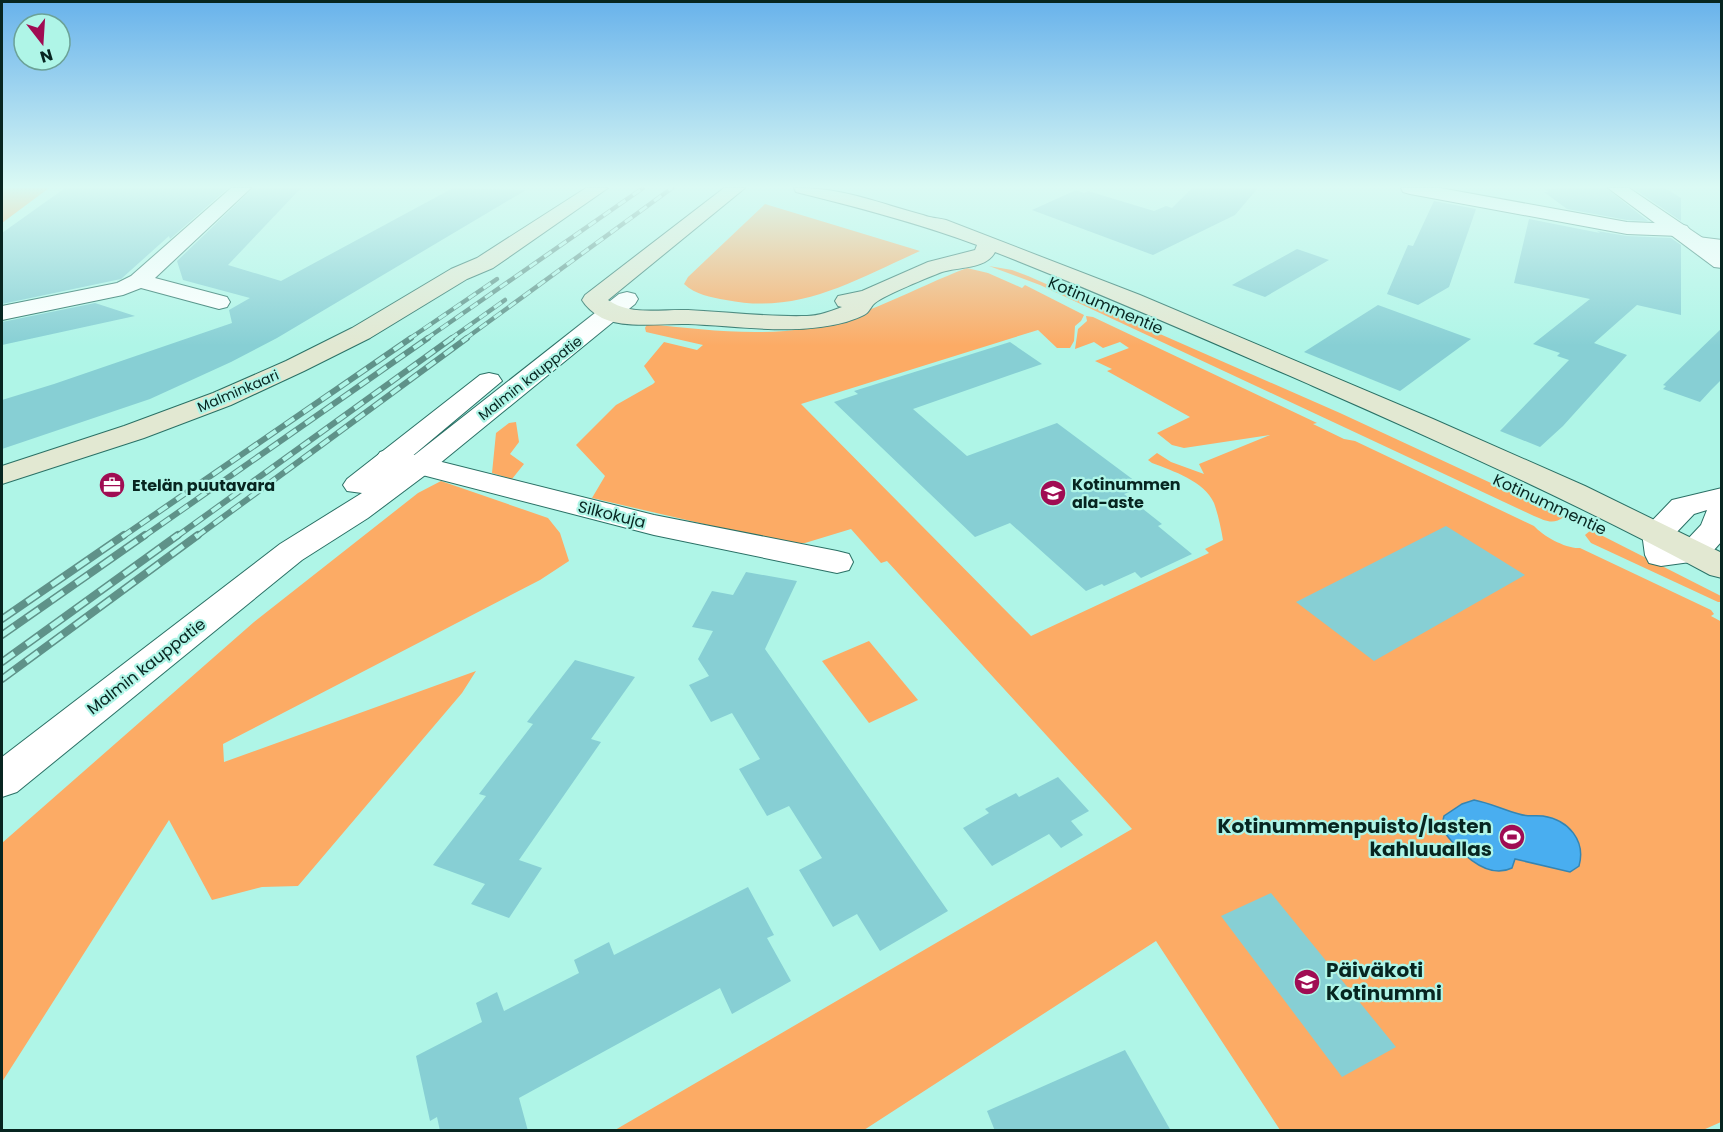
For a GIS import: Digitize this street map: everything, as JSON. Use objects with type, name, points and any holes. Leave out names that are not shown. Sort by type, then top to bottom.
[{"type":"main road","name":"Malminkaari","points":[[459,274],[466,261],[496,241]]},
{"type":"main road","name":"Malminkaari","points":[[2,475],[134,432],[222,399],[361,333],[459,274],[485,263],[519,241]]},
{"type":"main road","name":"Malmin kauppatie","points":[[610,304],[684,241]]},
{"type":"main road","name":"Malmin kauppatie","points":[[610,304],[684,241]]},
{"type":"main road","name":"Kotinummentie","points":[[966,241],[1246,347],[1407,417],[1660,544],[1722,587]]},
{"type":"main road","points":[[610,304],[653,319],[686,317],[757,323],[785,321],[808,323],[840,316],[858,309],[868,297],[936,267],[962,262],[978,246]]},
{"type":"street","points":[[2,313],[123,288],[140,281],[184,241]]},
{"type":"street","points":[[1695,241],[1722,262]]},
{"type":"street","points":[[1698,243],[1722,246]]},
{"type":"street","points":[[140,281],[219,302]]},
{"type":"street","name":"Malmin kauppatie","points":[[2,780],[291,552],[336,504],[404,462],[610,304]]},
{"type":"street","name":"Silkokuja","points":[[404,462],[654,525],[837,562]]},
{"type":"street","points":[[1722,497],[1683,507],[1660,544],[1708,559],[1722,511]]},
{"type":"shaded area","points":[[726,241],[886,241],[920,251],[826,292],[778,303],[753,303],[714,298],[698,293],[684,284],[688,277]]},
{"type":"shaded area","points":[[989,266],[1012,270],[1028,276],[1340,413],[1564,517],[1553,522],[1534,516],[1040,285]]},
{"type":"shaded area","points":[[967,268],[988,273],[1022,288],[1025,285],[1084,315],[1075,326],[1074,341],[1070,348],[1057,348],[1038,330],[801,404],[1031,636],[1209,553],[1205,549],[1223,540],[1214,503],[1209,495],[1196,483],[1148,460],[1157,453],[1171,462],[1204,474],[1199,464],[1270,435],[1184,448],[1172,445],[1157,433],[1190,417],[1107,371],[1112,369],[1095,361],[1129,348],[1120,342],[1103,348],[1094,342],[1075,349],[1078,329],[1087,321],[1086,316],[1093,317],[1317,423],[1313,424],[1344,439],[1355,441],[1534,526],[1555,541],[1580,548],[1711,610],[1714,614],[1711,616],[1722,622],[1721,1122],[1703,1130],[1280,1130],[1156,941],[864,1130],[615,1130],[1132,829],[887,561],[881,563],[851,529],[805,543],[785,543],[592,498],[605,476],[576,445],[616,405],[655,382],[644,366],[664,342],[697,350],[703,345],[646,332],[647,324],[748,332],[808,328],[869,310]]},
{"type":"shaded area","points":[[516,422],[519,442],[510,454],[524,464],[512,479],[492,473],[496,433],[509,423]]},
{"type":"shaded area","points":[[441,481],[548,518],[560,533],[569,561],[540,580],[223,744],[224,762],[476,671],[462,693],[298,886],[262,887],[212,900],[169,820],[2,1082],[2,843],[254,622],[418,493]]},
{"type":"shaded area","points":[[1591,530],[1721,596],[1721,602],[1591,543],[1585,535]]},
{"type":"shaded area","points":[[869,641],[918,700],[869,723],[822,661]]},
{"type":"water","name":"Kotinummenpuisto/lasten kahluuallas","points":[[1474,800],[1522,815],[1543,816],[1561,822],[1578,840],[1581,857],[1579,866],[1570,872],[1515,859],[1512,868],[1502,871],[1492,870],[1472,860],[1441,828],[1444,816],[1462,804]]},
{"type":"building","points":[[2,241],[164,241],[121,279],[2,304]]},
{"type":"building","points":[[198,241],[251,241],[228,265],[281,281],[355,241],[440,241],[277,338],[231,362],[150,399],[2,449],[2,400],[232,323],[229,310],[250,298],[183,280],[177,261]]},
{"type":"building","points":[[1115,241],[1182,241],[1153,255]]},
{"type":"building","points":[[1415,241],[1465,241],[1449,287],[1418,305],[1387,294],[1408,245],[1413,246]]},
{"type":"building","points":[[1524,241],[1675,241],[1681,245],[1681,315],[1637,305],[1594,343],[1627,355],[1563,426],[1540,447],[1500,431],[1569,360],[1557,356],[1560,353],[1533,344],[1590,299],[1514,283]]},
{"type":"building","points":[[1297,249],[1329,260],[1265,297],[1232,285]]},
{"type":"building","points":[[95,303],[135,316],[2,345],[2,322]]},
{"type":"building","points":[[1378,305],[1471,339],[1400,391],[1304,352]]},
{"type":"building","points":[[1722,328],[1722,379],[1700,402],[1663,389],[1666,386],[1663,385]]},
{"type":"building","points":[[1010,342],[1042,364],[913,409],[967,456],[1057,423],[1143,487],[1124,494],[1162,524],[1158,526],[1192,554],[1141,578],[1135,572],[1104,586],[1102,584],[1086,591],[1010,523],[975,537],[834,402],[858,394],[854,391]]},
{"type":"building","points":[[1446,526],[1525,575],[1374,661],[1296,602]]},
{"type":"building","points":[[746,572],[797,581],[765,649],[948,911],[880,951],[857,914],[833,927],[799,870],[822,858],[789,806],[767,816],[739,769],[760,759],[732,713],[711,722],[689,685],[709,676],[698,659],[713,631],[692,627],[712,591],[733,595]]},
{"type":"building","points":[[575,660],[635,677],[591,739],[601,742],[519,860],[542,868],[509,918],[471,904],[485,884],[433,865],[486,796],[479,794],[533,724],[527,722]]},
{"type":"building","points":[[1058,777],[1089,811],[1071,821],[1083,835],[1061,848],[1049,834],[992,866],[963,828],[989,813],[985,809],[1016,793],[1019,797]]},
{"type":"building","points":[[748,887],[774,935],[767,938],[791,981],[732,1014],[720,988],[519,1098],[528,1131],[440,1131],[437,1117],[430,1121],[416,1056],[482,1022],[476,1003],[497,992],[504,1011],[579,973],[574,960],[609,942],[614,955]]},
{"type":"building","name":"Päiväkoti Kotinummi","points":[[1271,893],[1396,1047],[1342,1077],[1221,916]]},
{"type":"building","points":[[1125,1050],[1171,1131],[995,1131],[987,1111]]},
{"type":"railway","points":[[426,339],[567,241]]},
{"type":"railway","points":[[465,339],[600,241]]},
{"type":"railway","points":[[409,339],[497,279]]},
{"type":"railway","points":[[450,339],[505,300]]},
{"type":"railway","points":[[122,537],[411,338]]},
{"type":"railway","points":[[143,537],[428,338]]},
{"type":"railway","points":[[176,537],[452,338]]},
{"type":"railway","points":[[196,537],[467,338]]},
{"type":"railway","points":[[2,619],[124,535]]},
{"type":"railway","points":[[2,635],[145,535]]},
{"type":"railway","points":[[2,662],[178,535]]},
{"type":"railway","points":[[2,679],[198,535]]},
{"type":"place","name":"Etelän puutavara","points":[[112,485]]},
{"type":"place","name":"Kotinummen ala-aste","points":[[1053,493]]},
{"type":"place","name":"Kotinummenpuisto/lasten kahluuallas","points":[[1512,837]]},
{"type":"place","name":"Päiväkoti Kotinummi","points":[[1307,982]]}]
